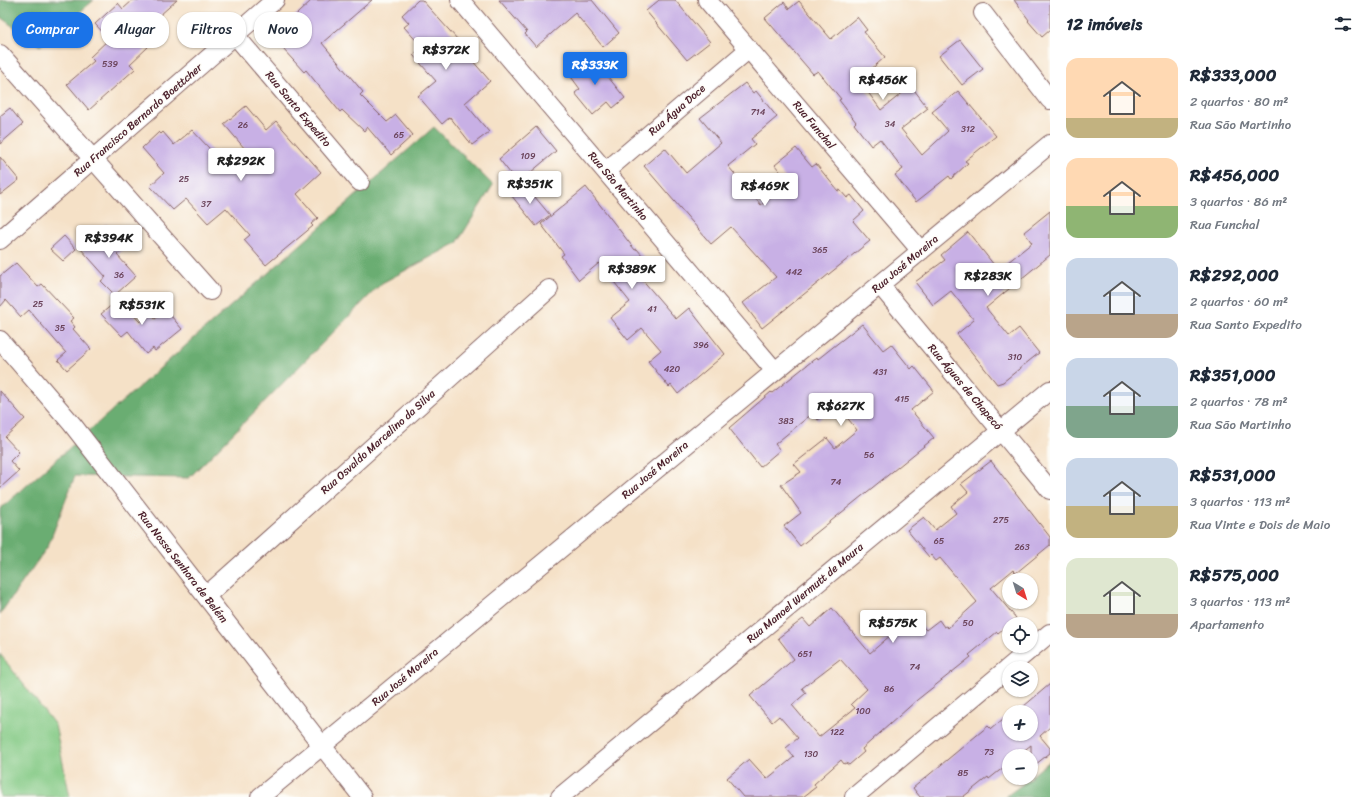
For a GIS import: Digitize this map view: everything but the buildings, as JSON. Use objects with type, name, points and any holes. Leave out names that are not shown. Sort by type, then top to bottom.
[{"type":"street","name":"Rua Francisco Bernardo Boettcher","points":[[246,25],[275,0]]},
{"type":"street","name":"Rua São Martinho","points":[[460,0],[775,371]]},
{"type":"street","name":"Rua Funchal","points":[[707,0],[921,251]]},
{"type":"street","points":[[983,13],[1050,100]]},
{"type":"street","name":"Rua Francisco Bernardo Boettcher","points":[[0,240],[220,48]]},
{"type":"street","name":"Rua Santo Expedito","points":[[246,48],[360,182]]},
{"type":"street","name":"Rua Água Doce","points":[[606,172],[749,49]]},
{"type":"street","points":[[0,54],[210,291]]},
{"type":"street","name":"Rua José Moreira","points":[[260,797],[1050,144]]},
{"type":"street","name":"Rua Águas de Chapecó","points":[[880,284],[1050,490]]},
{"type":"street","name":"Rua Osvaldo Marcelino da Silva","points":[[206,596],[549,289]]},
{"type":"street","name":"Rua Nossa Senhora de Belém","points":[[0,340],[72,424],[362,797]]},
{"type":"street","name":"Rua Manoel Wermutt de Moura","points":[[560,797],[1050,390]]},
{"type":"street","points":[[854,797],[1050,633]]},
{"type":"green space","points":[[0,0],[94,0],[80,12],[12,12],[12,26],[0,17]]},
{"type":"green space","points":[[434,127],[493,185],[457,243],[382,283],[189,478],[75,476],[48,546],[0,614],[0,509]]},
{"type":"green space","points":[[0,654],[55,725],[70,797],[0,797]]},
{"type":"green space","points":[[1050,761],[1050,797],[1005,797],[1021,785],[1038,785],[1038,770]]}]
